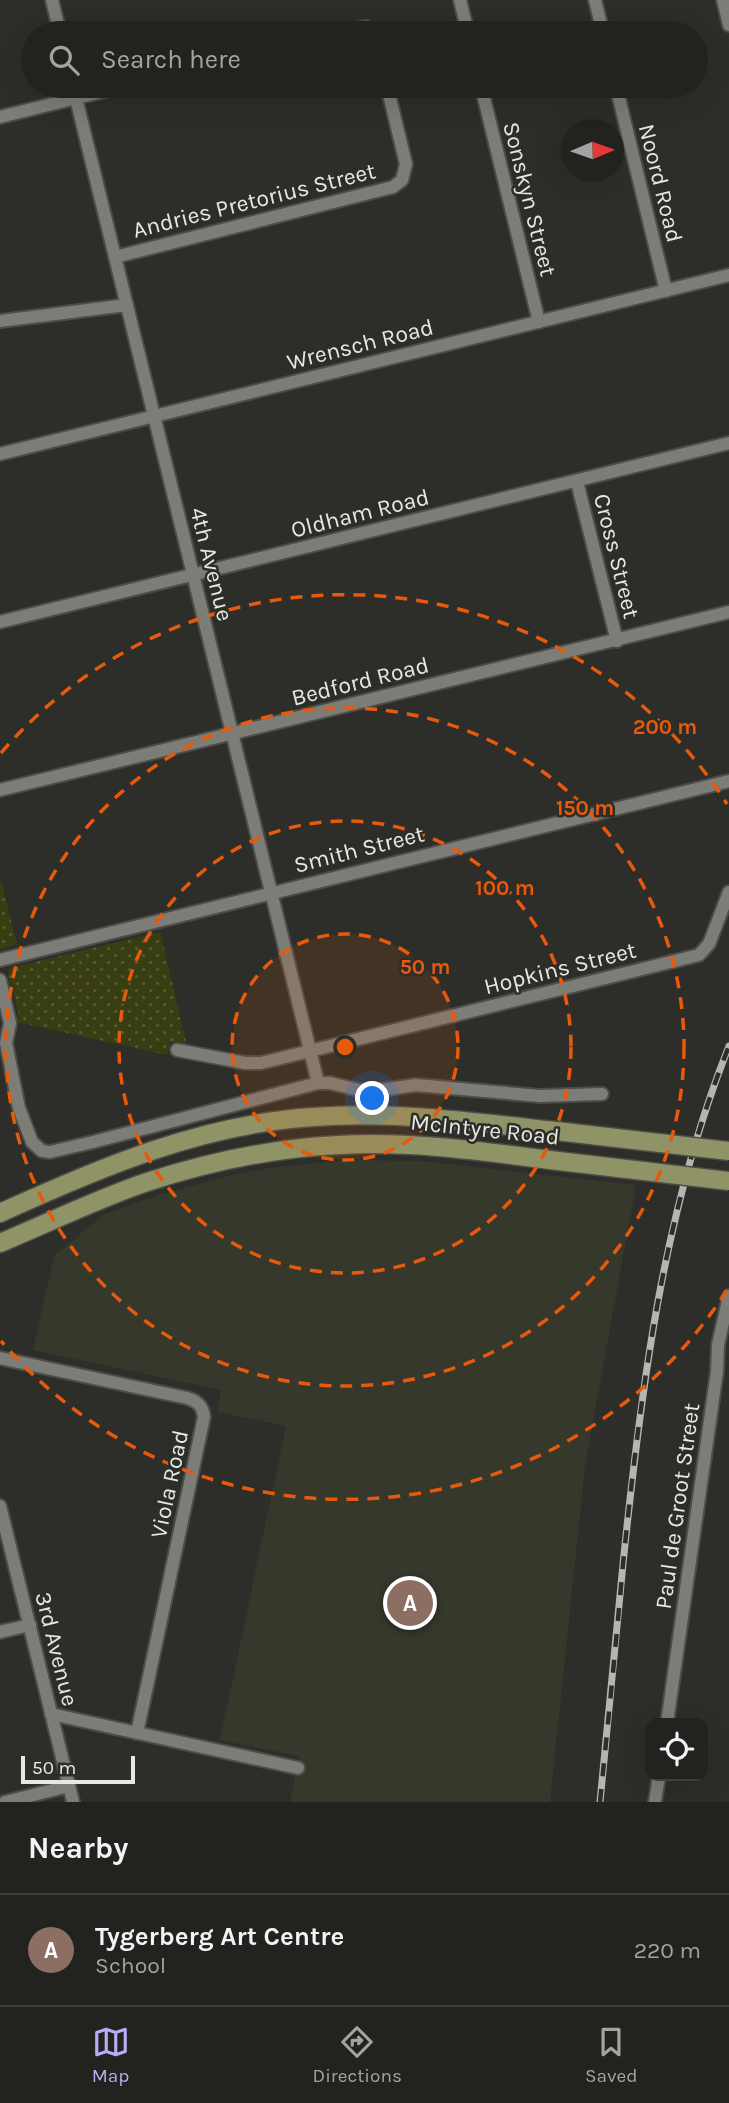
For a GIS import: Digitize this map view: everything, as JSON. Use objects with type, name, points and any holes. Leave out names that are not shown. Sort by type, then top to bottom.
[{"type":"main road","name":"McIntyre Road","points":[[0,1213],[90,1172],[147,1152],[231,1129],[310,1117],[393,1115],[729,1151]]},
{"type":"main road","name":"McIntyre Road","points":[[0,1243],[145,1183],[195,1168],[279,1151],[339,1145],[448,1147],[729,1181]]},
{"type":"street","points":[[52,0],[57,21]]},
{"type":"street","points":[[460,0],[465,21]]},
{"type":"street","points":[[594,0],[600,21]]},
{"type":"street","points":[[723,0],[729,25]]},
{"type":"street","points":[[0,117],[57,98]]},
{"type":"street","name":"4th Avenue","points":[[76,98],[318,1083]]},
{"type":"street","name":"Andries Pretorius Street","points":[[115,257],[393,187],[402,180],[406,163],[390,98]]},
{"type":"street","name":"Sonskyn Street","points":[[484,98],[539,322]]},
{"type":"street","name":"Noord Road","points":[[619,98],[666,290]]},
{"type":"street","name":"Wrensch Road","points":[[0,453],[729,275]]},
{"type":"street","points":[[0,321],[127,305]]},
{"type":"street","name":"Oldham Road","points":[[0,622],[729,443]]},
{"type":"street","name":"Cross Street","points":[[577,482],[617,640]]},
{"type":"street","name":"Bedford Road","points":[[0,790],[729,612]]},
{"type":"street","name":"Smith Street","points":[[0,960],[729,781]]},
{"type":"street","name":"Hopkins Street","points":[[177,1050],[252,1064],[699,954],[709,944],[729,891]]},
{"type":"street","points":[[0,979],[10,1023],[6,1043],[19,1108],[32,1142],[43,1151],[50,1152],[93,1142],[318,1083],[330,1083],[367,1092],[416,1085],[540,1096],[601,1094]]},
{"type":"street","name":"Paul de Groot Street","points":[[668,1718],[724,1359],[718,1345],[729,1296]]},
{"type":"street","name":"Viola Road","points":[[0,1358],[194,1399],[204,1412],[137,1733]]},
{"type":"street","name":"3rd Avenue","points":[[0,1506],[73,1802]]},
{"type":"street","points":[[0,1632],[30,1625]]},
{"type":"street","points":[[51,1714],[298,1768]]},
{"type":"street","points":[[655,1802],[658,1781]]},
{"type":"street","points":[[5,1802],[69,1786]]},
{"type":"shaded area","points":[[346,1160],[421,1161],[636,1185],[585,1466],[550,1802],[290,1802],[299,1756],[220,1740],[286,1426],[217,1412],[221,1390],[33,1350],[54,1256],[103,1215],[158,1195],[232,1175]]},
{"type":"green space","points":[[0,876],[17,945],[0,949]]},
{"type":"green space","points":[[160,932],[185,1044],[170,1041],[167,1055],[17,1022],[18,1011],[8,973],[10,968]]},
{"type":"railway","points":[[600,1802],[630,1498],[658,1301],[687,1172],[706,1108],[729,1046]]},
{"type":"place","name":"Tygerberg Art Centre","points":[[410,1603]]}]
